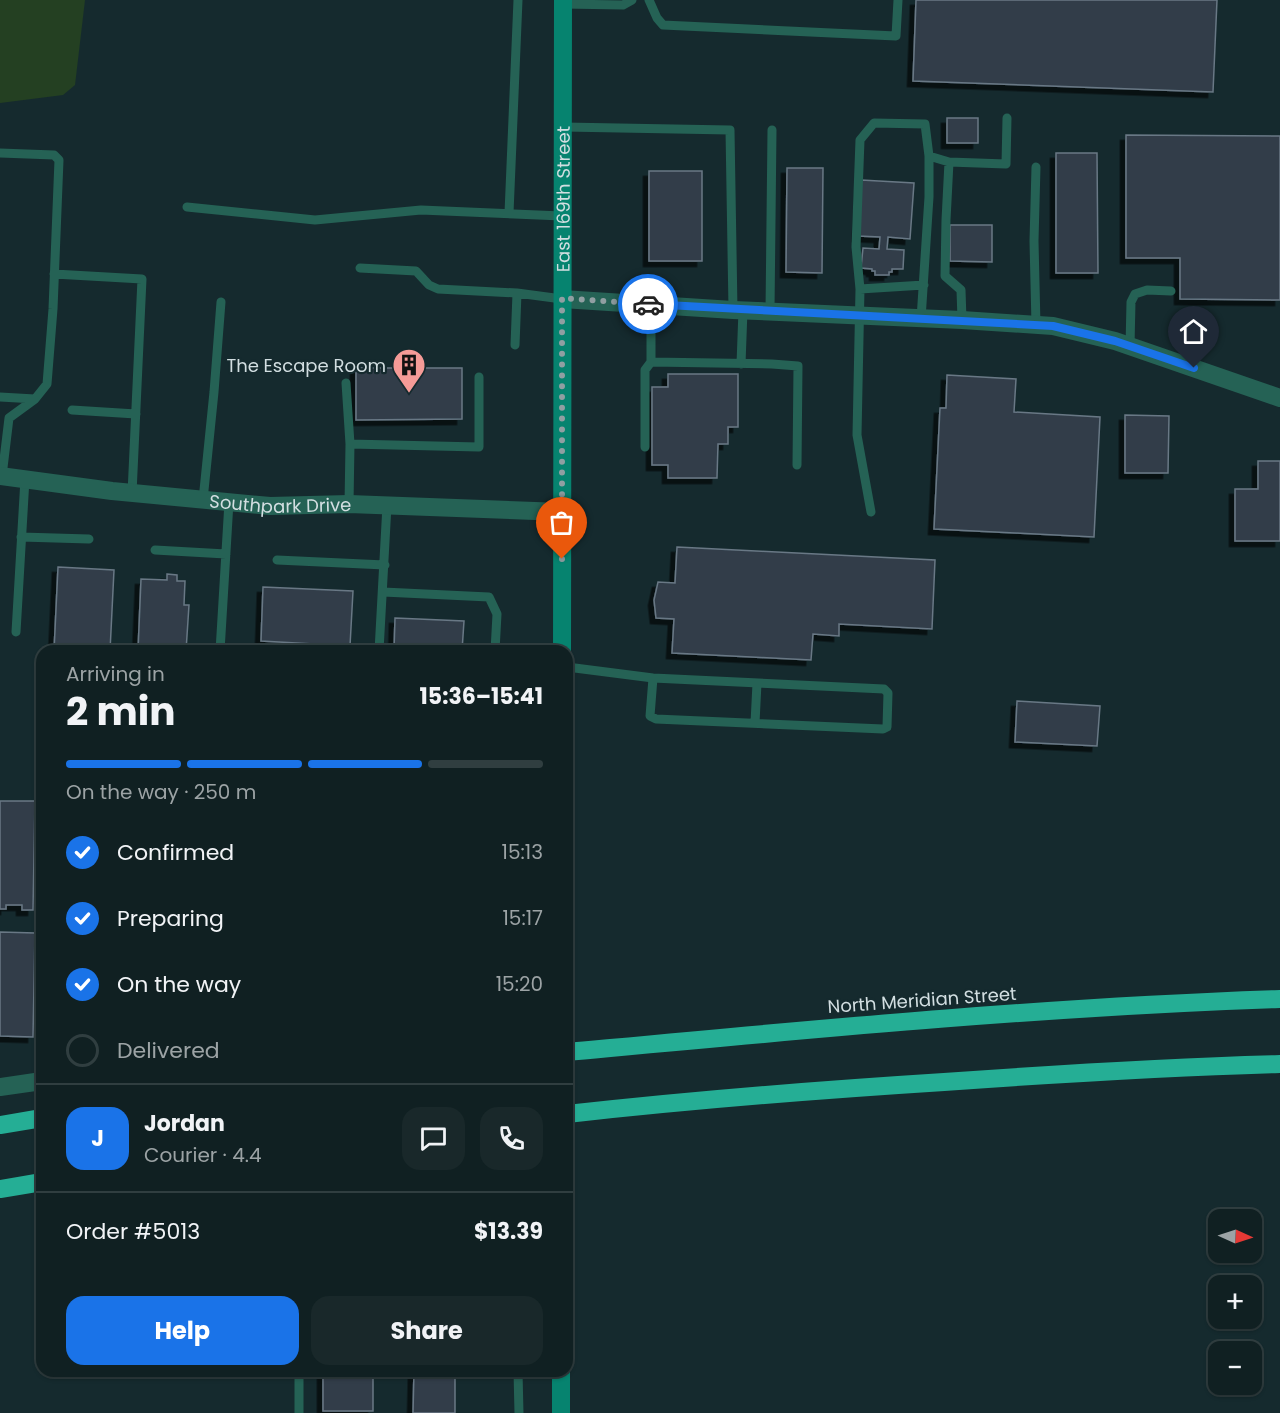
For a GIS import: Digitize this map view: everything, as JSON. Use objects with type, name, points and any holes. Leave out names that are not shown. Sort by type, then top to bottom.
[{"type":"highway","name":"North Meridian Street","points":[[573,1051],[887,1022],[1104,1007],[1280,999]]},
{"type":"highway","points":[[573,1113],[772,1094],[1049,1074],[1280,1064]]},
{"type":"highway","points":[[0,1125],[36,1119]]},
{"type":"highway","points":[[0,1189],[36,1183]]},
{"type":"street","name":"East 169th Street","points":[[562,645],[563,2]]},
{"type":"street","points":[[562,298],[738,310],[1053,326],[1130,346],[1280,398]]},
{"type":"street","name":"Southpark Drive","points":[[1,476],[132,493],[270,506],[349,504],[562,512]]},
{"type":"street","points":[[0,1087],[36,1082]]},
{"type":"street","points":[[561,1377],[561,1413]]},
{"type":"lane","points":[[509,213],[518,0]]},
{"type":"lane","points":[[563,2],[623,5],[632,0]]},
{"type":"lane","points":[[649,0],[657,18],[663,25],[896,36],[898,0]]},
{"type":"lane","points":[[929,156],[949,162],[1006,164],[1006,118]]},
{"type":"lane","points":[[871,512],[857,435],[860,289],[856,247],[860,140],[874,123],[925,124],[929,156],[921,319]]},
{"type":"lane","points":[[564,127],[730,130],[741,364]]},
{"type":"lane","points":[[770,310],[772,130]]},
{"type":"lane","points":[[0,153],[54,154],[59,160],[47,384],[35,399],[9,417],[1,476]]},
{"type":"lane","points":[[949,162],[945,276],[961,290],[962,320]]},
{"type":"lane","points":[[1036,167],[1034,241],[1036,325]]},
{"type":"lane","points":[[187,207],[315,220],[421,210],[562,216]]},
{"type":"lane","points":[[360,268],[416,271],[429,285],[438,289],[562,298]]},
{"type":"lane","points":[[54,274],[142,279],[132,493]]},
{"type":"lane","points":[[860,289],[924,285]]},
{"type":"lane","points":[[1130,346],[1131,302],[1135,294],[1147,290],[1171,291]]},
{"type":"lane","points":[[515,345],[517,293]]},
{"type":"lane","points":[[203,500],[221,302]]},
{"type":"lane","points":[[645,447],[645,370],[651,362],[651,304]]},
{"type":"lane","points":[[651,362],[798,366],[796,465]]},
{"type":"lane","points":[[350,444],[479,447],[479,377]]},
{"type":"lane","points":[[346,383],[350,444],[349,504]]},
{"type":"lane","points":[[0,397],[35,399]]},
{"type":"lane","points":[[72,410],[136,414]]},
{"type":"lane","points":[[16,632],[25,479]]},
{"type":"lane","points":[[220,645],[229,502]]},
{"type":"lane","points":[[380,645],[387,505]]},
{"type":"lane","points":[[21,537],[88,539]]},
{"type":"lane","points":[[155,550],[226,554]]},
{"type":"lane","points":[[276,560],[385,565]]},
{"type":"lane","points":[[383,592],[489,597],[497,614],[495,645]]},
{"type":"lane","points":[[573,668],[653,678],[884,689],[888,693],[887,727],[883,729],[656,719],[650,716],[653,678]]},
{"type":"lane","points":[[755,723],[757,683]]},
{"type":"lane","points":[[299,1377],[299,1413]]},
{"type":"lane","points":[[519,1377],[519,1413]]},
{"type":"green space","points":[[0,0],[85,0],[75,85],[63,95],[0,103]]},
{"type":"building","points":[[916,0],[1217,0],[1213,92],[913,81]]},
{"type":"building","points":[[947,118],[978,118],[978,143],[947,143]]},
{"type":"building","points":[[1126,135],[1280,136],[1280,300],[1180,299],[1180,258],[1126,258]]},
{"type":"building","points":[[1056,153],[1097,153],[1098,273],[1056,273]]},
{"type":"building","points":[[787,168],[823,168],[822,273],[786,272]]},
{"type":"building","points":[[649,171],[702,171],[702,261],[649,261]]},
{"type":"building","points":[[861,180],[914,183],[910,239],[888,237],[887,249],[904,250],[903,269],[892,269],[889,275],[875,275],[872,269],[861,268],[863,248],[879,249],[880,237],[858,236]]},
{"type":"building","points":[[950,225],[992,225],[992,262],[950,261]]},
{"type":"building","name":"The Escape Room","points":[[356,368],[462,368],[462,419],[356,420]]},
{"type":"building","points":[[668,374],[738,374],[738,427],[728,427],[728,444],[718,444],[717,478],[668,478],[668,465],[652,465],[652,387],[668,387]]},
{"type":"building","points":[[947,375],[1016,379],[1014,412],[1100,417],[1094,537],[934,529],[940,408],[946,408]]},
{"type":"building","points":[[1125,415],[1169,416],[1168,473],[1125,473]]},
{"type":"building","points":[[1258,461],[1280,461],[1280,541],[1235,541],[1235,489],[1258,489]]},
{"type":"building","points":[[677,547],[935,560],[932,629],[839,624],[839,636],[813,634],[811,660],[672,653],[674,619],[656,618],[654,600],[658,582],[675,583]]},
{"type":"building","points":[[58,567],[114,570],[110,645],[54,645]]},
{"type":"building","points":[[167,574],[177,575],[177,581],[185,581],[184,605],[189,605],[186,645],[138,645],[141,579],[167,580]]},
{"type":"building","points":[[263,587],[353,591],[350,645],[261,641]]},
{"type":"building","points":[[395,618],[464,621],[462,645],[394,645]]},
{"type":"building","points":[[1017,701],[1100,706],[1097,746],[1015,742]]},
{"type":"building","points":[[0,801],[35,801],[33,910],[22,910],[22,905],[6,905],[6,909],[0,909]]},
{"type":"building","points":[[0,932],[35,933],[33,1037],[0,1036]]},
{"type":"building","points":[[323,1377],[373,1377],[373,1411],[323,1411]]},
{"type":"building","points":[[414,1377],[455,1377],[455,1413],[413,1413]]},
{"type":"way so far","points":[[562,559],[562,298],[648,304]]},
{"type":"place","name":"The Escape Room","points":[[409,394]]},
{"type":"route","points":[[648,304],[1053,326],[1115,341],[1194,368]]}]
